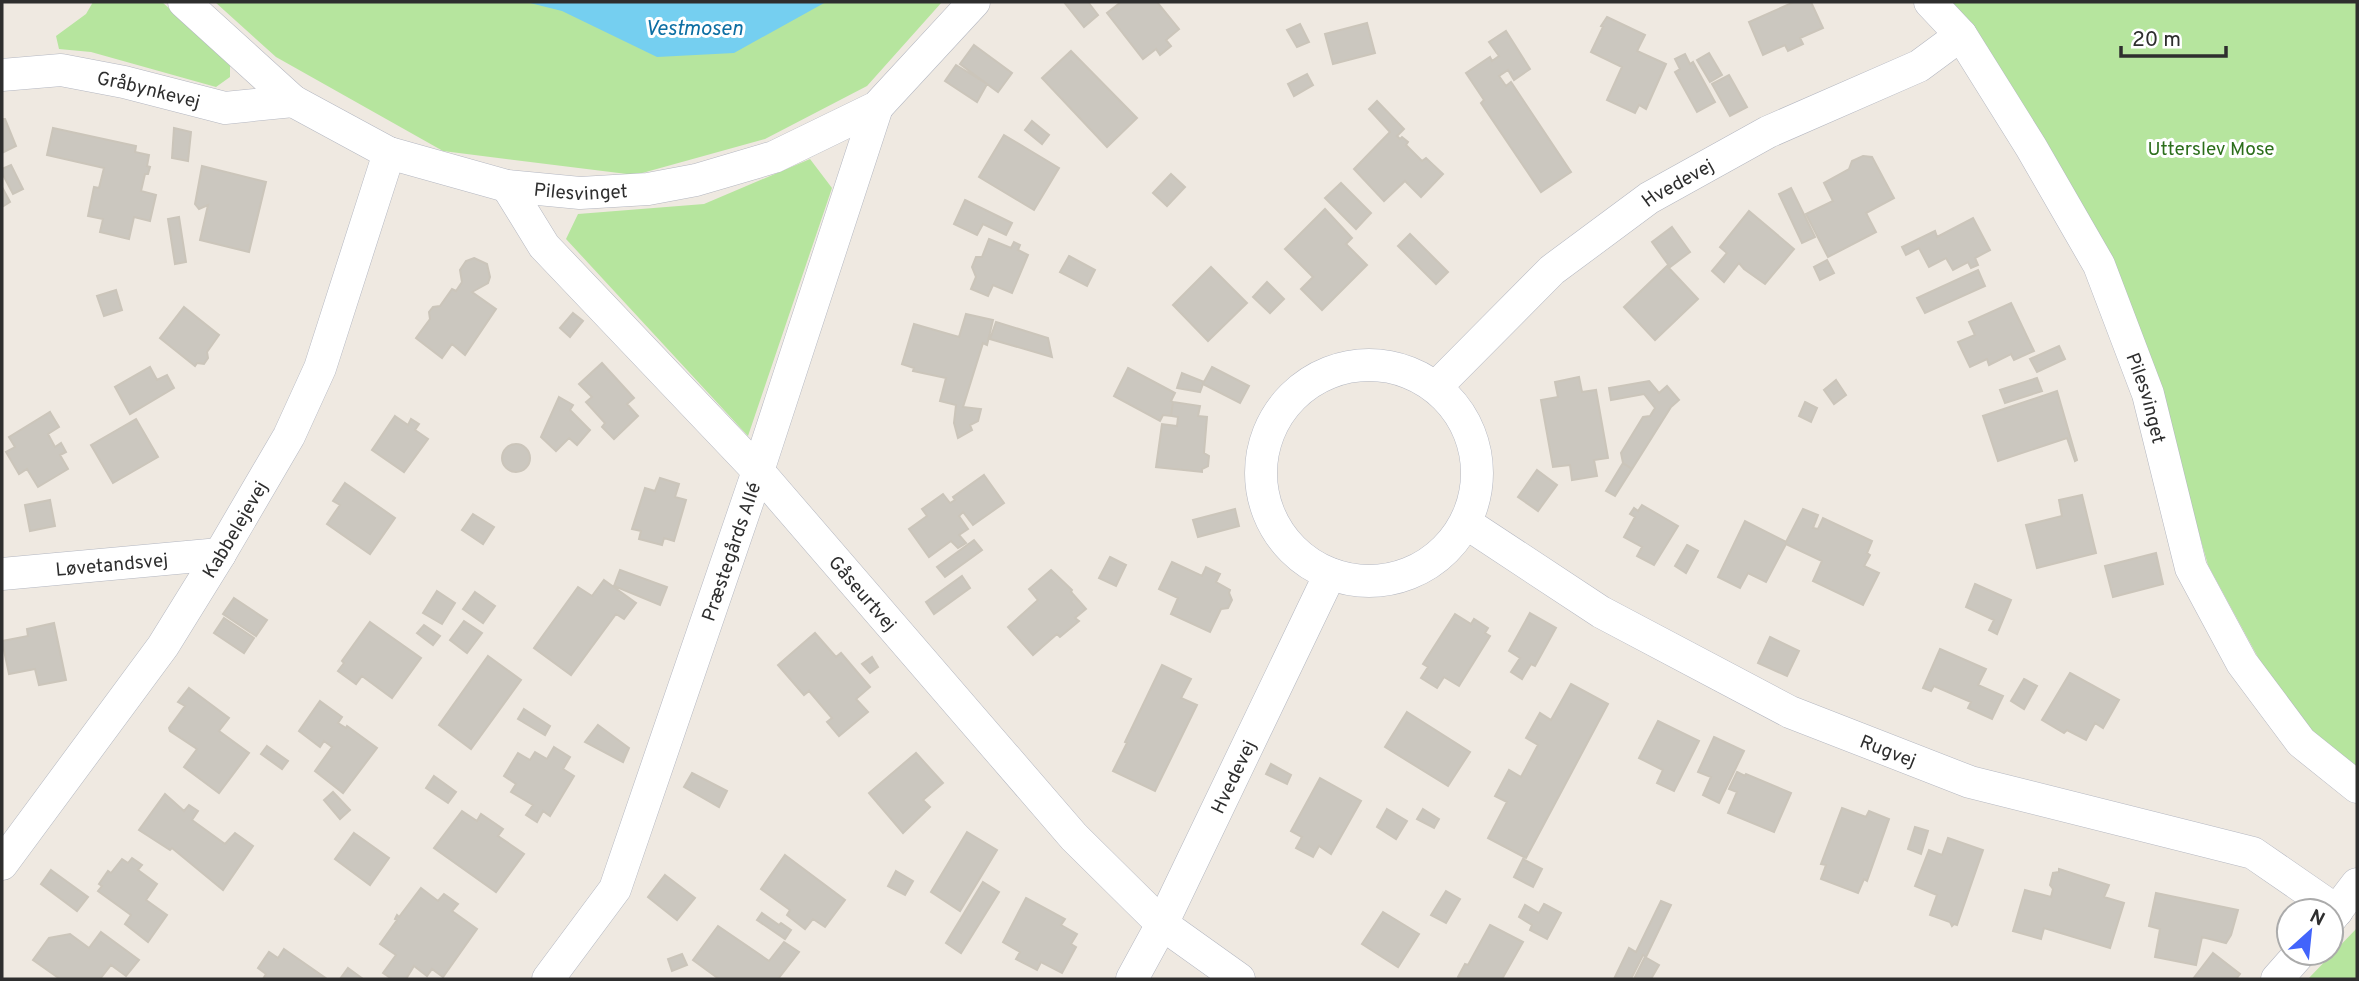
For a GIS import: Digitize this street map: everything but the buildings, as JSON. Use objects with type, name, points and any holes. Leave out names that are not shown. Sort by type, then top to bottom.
[{"type":"street","name":"Pilesvinget","points":[[184,2],[293,101],[389,153],[508,186],[580,193],[648,189],[696,180],[774,157],[877,107],[974,2]]},
{"type":"street","name":"Pilesvinget","points":[[1930,2],[1961,35],[2031,147],[2099,265],[2148,394],[2191,568],[2242,663],[2301,742],[2357,787]]},
{"type":"street","name":"Hvedevej","points":[[1436,387],[1552,270],[1649,198],[1768,132],[1919,66],[1961,35]]},
{"type":"street","name":"Gråbynkevej","points":[[2,75],[61,70],[124,82],[225,108],[293,101]]},
{"type":"street","name":"Præstegårds Allé","points":[[548,979],[615,889],[758,471],[877,107]]},
{"type":"street","name":"Kabbelejevej","points":[[2,864],[163,646],[289,436],[320,368],[389,153]]},
{"type":"street","name":"Gåseurtvej","points":[[508,186],[544,246],[758,471],[1074,836],[1162,924],[1239,979]]},
{"type":"street","points":[[1358,364],[1400,368],[1436,387],[1461,415],[1475,450],[1477,488],[1466,523],[1441,554],[1408,575],[1369,581],[1330,574],[1295,552],[1270,519],[1260,479],[1266,438],[1286,402],[1319,376],[1358,364]]},
{"type":"street","name":"Rugvej","points":[[1466,523],[1601,612],[1790,712],[1970,782],[2253,853],[2311,897]]},
{"type":"street","name":"Løvetandsvej","points":[[2,574],[220,554]]},
{"type":"street","name":"Hvedevej","points":[[1132,979],[1162,924],[1330,574]]},
{"type":"street","points":[[2345,900],[2357,884]]},
{"type":"green space","points":[[93,2],[162,2],[230,62],[230,77],[216,87],[91,52],[59,49],[56,36],[86,14]]},
{"type":"green space","points":[[215,2],[942,2],[867,86],[765,139],[635,175],[443,151],[276,57]]},
{"type":"green space","name":"Utterslev Mose","points":[[1949,2],[2357,2],[2357,770],[2294,717],[2208,565],[2141,331],[2033,123]]},
{"type":"green space","points":[[810,159],[832,188],[748,436],[566,239],[578,214],[704,204]]},
{"type":"green space","points":[[2357,928],[2357,979],[2308,979],[2320,967],[2345,967],[2345,940]]},
{"type":"water","name":"Vestmosen","points":[[526,2],[826,2],[734,53],[657,57],[562,11]]}]
